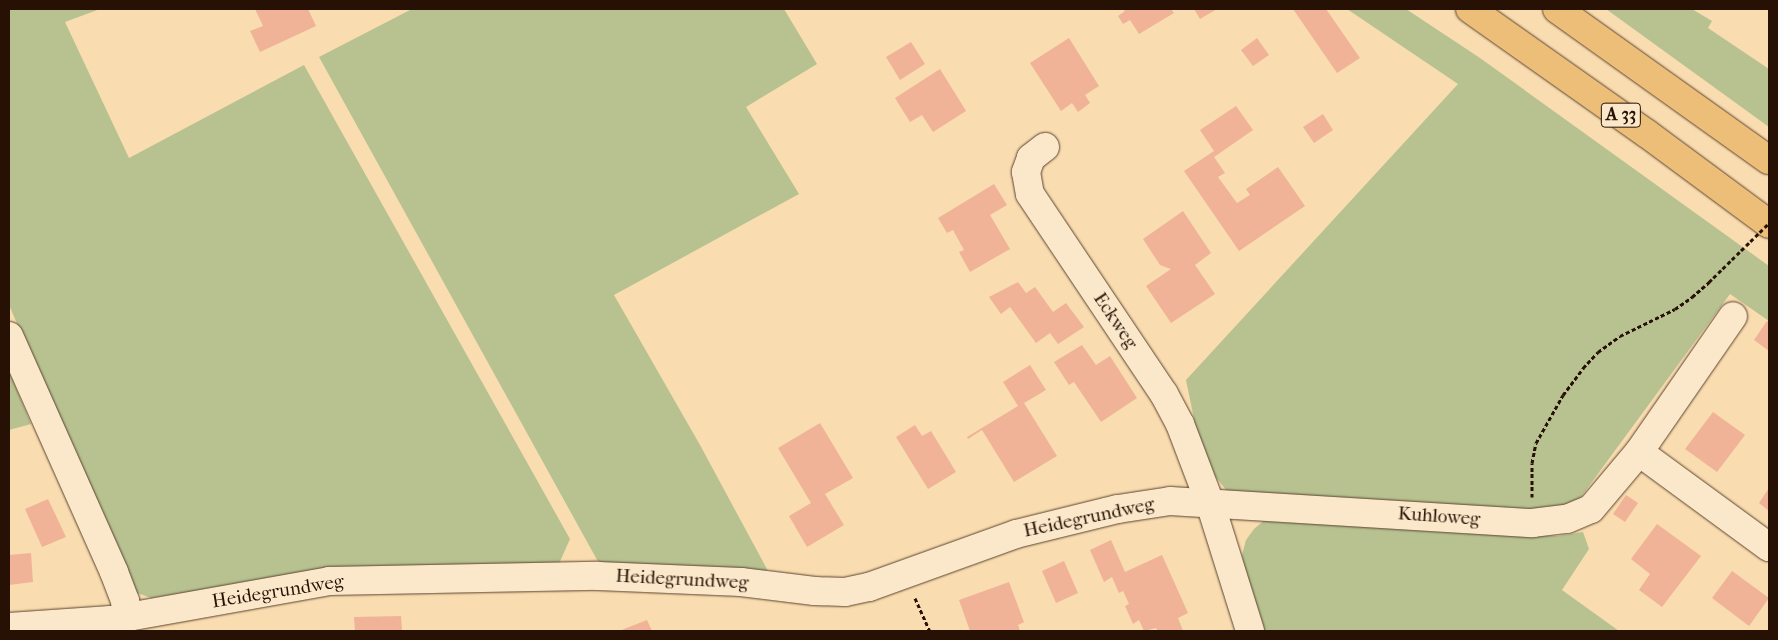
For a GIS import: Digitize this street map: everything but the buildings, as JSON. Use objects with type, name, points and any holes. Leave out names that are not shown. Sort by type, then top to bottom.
[{"type":"highway","name":"A 33","points":[[1470,9],[1646,133],[1769,223]]},
{"type":"highway","name":"A 33","points":[[1557,9],[1769,160]]},
{"type":"street","name":"Eckweg","points":[[1045,147],[1031,158],[1026,172],[1030,194],[1164,394],[1180,424],[1210,503]]},
{"type":"street","name":"Kuhloweg","points":[[1210,503],[1532,523],[1567,519],[1591,509],[1639,452],[1733,316]]},
{"type":"street","points":[[9,336],[114,572],[125,601],[128,618]]},
{"type":"street","points":[[1639,452],[1769,547]]},
{"type":"street","name":"Heidegrundweg","points":[[9,628],[128,618],[329,581],[598,576],[741,582],[814,591],[844,592],[869,587],[1016,534],[1118,509],[1170,501],[1210,503]]},
{"type":"street","points":[[1210,503],[1250,631]]},
{"type":"path","points":[[1532,523],[1532,463],[1536,443],[1563,395],[1598,352],[1620,336],[1675,309],[1692,298],[1769,223]]},
{"type":"path","points":[[905,574],[930,631]]},
{"type":"green space","points":[[9,9],[100,9],[65,22],[129,158],[304,65],[570,539],[558,566],[328,570],[151,598],[132,591],[9,305]]},
{"type":"green space","points":[[412,9],[784,9],[817,64],[746,107],[799,194],[614,295],[700,445],[768,571],[601,567],[319,57]]},
{"type":"green space","points":[[1347,9],[1406,9],[1480,58],[1769,266],[1769,321],[1730,294],[1575,505],[1547,509],[1511,509],[1227,491],[1209,469],[1200,448],[1186,380],[1458,84]]},
{"type":"green space","points":[[1606,9],[1692,9],[1712,21],[1708,28],[1769,69],[1769,127]]},
{"type":"green space","points":[[9,371],[31,424],[9,430]]},
{"type":"green space","points":[[1267,518],[1557,536],[1583,532],[1589,549],[1562,590],[1619,631],[1264,631],[1246,576],[1242,555],[1246,540],[1254,529]]}]
